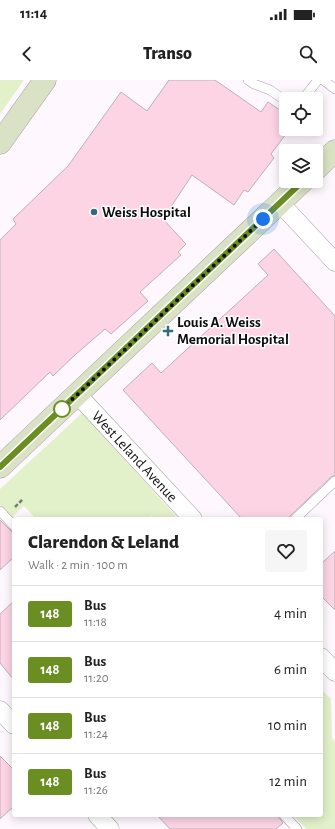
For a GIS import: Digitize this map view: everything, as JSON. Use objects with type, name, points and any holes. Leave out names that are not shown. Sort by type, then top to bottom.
[{"type":"street","points":[[0,142],[46,80]]},
{"type":"street","points":[[323,162],[335,151]]},
{"type":"street","points":[[0,467],[296,188]]},
{"type":"street","points":[[280,203],[335,262]]},
{"type":"street","name":"West Leland Avenue","points":[[78,394],[191,517]]},
{"type":"street","points":[[323,659],[335,672]]},
{"type":"street","points":[[0,710],[12,723]]},
{"type":"street","points":[[99,817],[110,829]]},
{"type":"lane","points":[[248,80],[270,90],[279,96]]},
{"type":"lane","points":[[309,92],[318,80]]},
{"type":"lane","points":[[324,80],[335,89]]},
{"type":"lane","points":[[297,517],[335,481]]},
{"type":"lane","points":[[0,511],[12,524]]},
{"type":"lane","points":[[286,817],[297,829]]},
{"type":"green space","points":[[0,80],[24,80],[0,114]]},
{"type":"green space","points":[[82,413],[176,516],[34,517],[24,506],[12,517],[0,505],[0,489]]},
{"type":"green space","points":[[323,691],[331,699],[332,738],[335,742],[335,829],[306,829],[295,817],[323,817]]},
{"type":"building","name":"Weiss Hospital","points":[[169,80],[215,80],[261,112],[268,102],[279,109],[279,136],[284,136],[271,154],[274,158],[248,192],[244,190],[234,205],[192,175],[163,219],[186,244],[178,252],[181,255],[140,292],[148,301],[111,334],[105,329],[53,376],[50,372],[0,420],[0,240],[16,224],[13,219],[68,166],[121,92],[147,111]]},
{"type":"building","points":[[274,249],[335,316],[335,475],[331,477],[289,517],[240,517],[123,390],[152,363],[161,373],[268,275],[258,264]]},
{"type":"building","points":[[0,520],[12,532],[12,559],[0,570]]},
{"type":"building","points":[[335,551],[335,610],[323,598],[323,562]]},
{"type":"building","points":[[12,603],[12,678],[0,663],[0,614]]},
{"type":"building","points":[[0,756],[12,768],[12,808],[0,819]]},
{"type":"building","points":[[159,817],[278,817],[283,823],[276,829],[170,829]]},
{"type":"bus line","name":"148","points":[[0,467],[296,188]]},
{"type":"place","name":"Weiss Hospital","points":[[94,212]]},
{"type":"place","name":"Louis A. Weiss Memorial Hospital","points":[[168,331]]},
{"type":"route","points":[[62,409],[263,219]]}]
